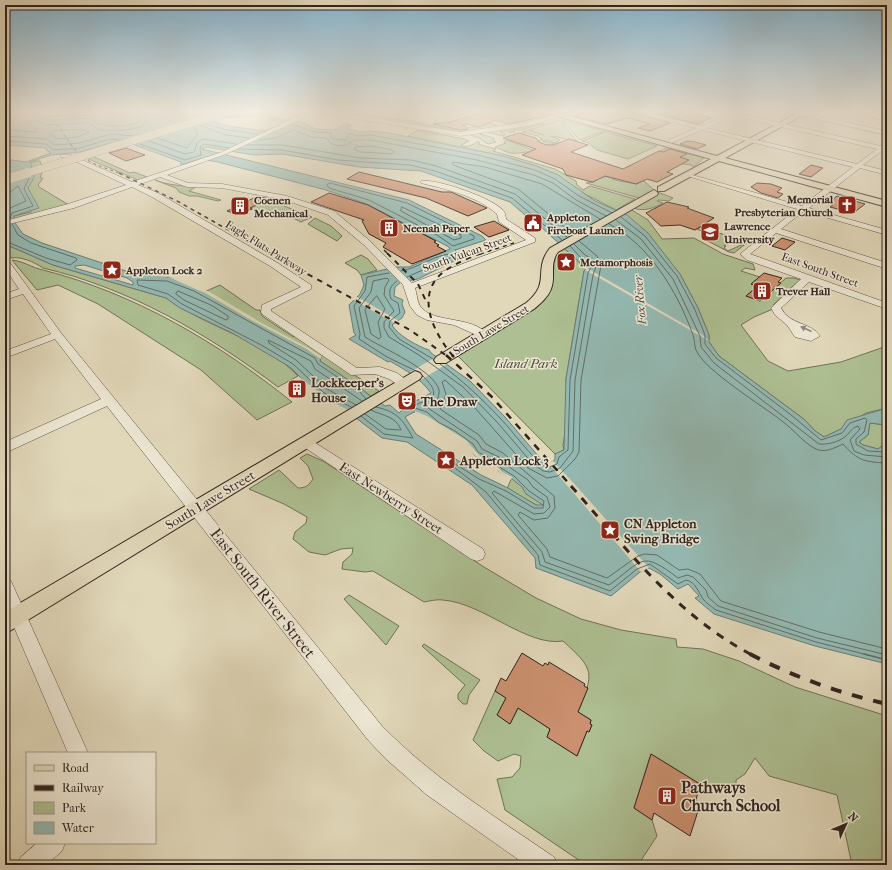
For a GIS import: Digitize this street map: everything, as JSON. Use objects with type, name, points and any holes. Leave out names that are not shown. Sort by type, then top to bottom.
[{"type":"main road","points":[[5,179],[93,152]]},
{"type":"main road","points":[[5,179],[96,152]]},
{"type":"main road","points":[[693,152],[887,204]]},
{"type":"main road","name":"South Lawe Street","points":[[441,360],[484,335],[539,299],[547,286],[547,260],[552,252],[561,245],[729,152]]},
{"type":"main road","name":"South Lawe Street","points":[[12,620],[410,380]]},
{"type":"street","points":[[5,223],[57,210],[229,152]]},
{"type":"street","points":[[799,152],[887,173]]},
{"type":"street","points":[[775,230],[828,188],[878,152]]},
{"type":"street","points":[[63,156],[77,159],[133,185]]},
{"type":"street","points":[[160,175],[187,185],[222,186],[283,197],[327,212],[367,243],[408,284],[415,306],[423,315],[460,323],[484,335]]},
{"type":"street","points":[[687,175],[887,233]]},
{"type":"street","name":"South Vulcan Street","points":[[408,284],[441,274],[532,240],[502,220],[501,213],[483,200],[463,192],[423,182]]},
{"type":"street","name":"Eagle Flats Parkway","points":[[133,185],[161,199],[273,264],[308,287],[266,308],[266,312],[268,314],[355,372],[376,370],[410,380]]},
{"type":"street","points":[[775,230],[887,266]]},
{"type":"street","name":"East South Street","points":[[775,230],[745,252],[745,255],[887,306]]},
{"type":"street","name":"East South River Street","points":[[5,262],[57,335],[197,508],[360,716],[390,750],[426,781],[546,865]]},
{"type":"street","points":[[790,322],[778,314],[776,308],[807,278]]},
{"type":"street","points":[[5,297],[25,290]]},
{"type":"street","points":[[5,355],[57,335]]},
{"type":"street","points":[[5,448],[109,400]]},
{"type":"street","name":"East Newberry Street","points":[[306,442],[477,554]]},
{"type":"street","points":[[5,586],[12,620],[78,752]]},
{"type":"street","points":[[28,865],[53,844]]},
{"type":"green space","points":[[482,152],[495,152],[555,169],[576,181],[577,185],[583,190],[590,186],[635,199],[616,210],[581,192],[558,175],[536,166]]},
{"type":"green space","points":[[507,152],[537,152],[541,153],[513,153]]},
{"type":"green space","points":[[603,152],[645,152],[628,159]]},
{"type":"green space","points":[[662,152],[680,152],[704,158],[693,167],[692,165],[682,164],[688,160]]},
{"type":"green space","points":[[92,156],[130,173],[134,172],[147,177],[138,180],[84,157]]},
{"type":"green space","points":[[40,161],[43,170],[40,178],[43,178],[38,185],[39,187],[69,205],[14,219],[14,216],[31,212],[28,188],[35,172],[29,163]]},
{"type":"green space","points":[[601,175],[611,178],[609,176],[617,176],[612,179],[618,181],[636,184],[641,182],[634,177],[644,181],[655,191],[673,198],[669,201],[658,200],[657,201],[663,203],[649,209],[641,210],[633,208],[656,194],[651,191],[639,198],[586,183],[593,182],[599,177],[604,177]]},
{"type":"green space","points":[[161,182],[196,187],[189,191],[221,200],[218,201],[197,196],[189,196],[179,192],[176,188]]},
{"type":"green space","points":[[266,200],[285,205],[284,206],[312,217],[301,222],[281,212],[276,213],[270,211],[262,214],[250,208]]},
{"type":"green space","points":[[632,210],[648,220],[662,239],[694,238],[723,254],[753,264],[755,270],[745,268],[741,271],[760,277],[751,284],[758,286],[746,296],[760,301],[786,278],[800,280],[774,304],[773,309],[754,317],[741,325],[768,361],[788,371],[841,362],[887,346],[887,408],[866,413],[841,429],[824,437],[814,430],[805,420],[719,356],[709,342],[709,335],[698,308],[680,274],[624,214]]},
{"type":"green space","points":[[315,218],[331,226],[342,236],[337,241],[308,224]]},
{"type":"green space","points":[[701,227],[734,238],[735,240],[724,246],[726,246],[724,248],[728,251],[748,242],[734,253],[729,252],[702,238],[706,233],[697,229]]},
{"type":"green space","points":[[5,244],[53,265],[166,298],[182,308],[269,353],[298,376],[278,387],[251,367],[196,331],[166,315],[137,300],[106,288],[43,268],[27,260],[10,258],[5,252]]},
{"type":"green space","name":"Island Park","points":[[565,247],[580,263],[588,266],[584,271],[566,379],[566,427],[563,445],[564,450],[555,454],[458,356],[538,306],[549,266],[556,252]]},
{"type":"green space","points":[[361,255],[368,259],[377,270],[361,275],[357,270],[345,263]]},
{"type":"green space","points":[[12,260],[77,280],[143,306],[205,340],[264,380],[292,402],[257,420],[201,370],[98,304],[58,285],[37,290]]},
{"type":"green space","points":[[220,285],[256,310],[260,310],[262,316],[292,336],[296,337],[379,391],[371,396],[320,361],[321,357],[204,292]]},
{"type":"green space","points":[[887,422],[887,449],[882,446],[878,449],[863,445],[859,442],[868,435],[870,423],[886,425]]},
{"type":"green space","points":[[307,454],[323,461],[484,567],[536,598],[581,619],[621,630],[676,639],[677,647],[703,649],[739,661],[795,687],[887,716],[887,865],[852,865],[837,795],[769,776],[755,758],[745,774],[736,780],[736,793],[719,786],[700,784],[651,754],[634,808],[652,820],[657,836],[638,865],[586,865],[505,810],[497,779],[512,777],[520,768],[521,756],[514,754],[498,761],[484,751],[473,740],[495,691],[506,698],[497,715],[510,724],[518,708],[550,729],[547,737],[577,756],[587,731],[589,732],[592,725],[590,724],[591,720],[578,712],[589,680],[586,666],[563,641],[549,641],[535,638],[458,603],[441,600],[424,602],[373,571],[365,572],[342,569],[343,562],[352,554],[353,548],[341,549],[325,555],[309,552],[293,539],[295,532],[306,523],[307,517],[284,504],[249,489],[279,470],[298,488],[307,486],[313,479],[308,466],[300,458]]},
{"type":"green space","points":[[512,477],[520,483],[551,513],[507,489]]},
{"type":"green space","points":[[349,595],[399,626],[386,645],[344,599]]},
{"type":"green space","points":[[424,644],[480,680],[469,695],[467,704],[463,704],[458,699],[458,694],[465,685],[422,646]]},
{"type":"water","name":"Fox River","points":[[49,152],[81,152],[51,155],[30,162],[34,175],[28,188],[39,208],[14,216],[15,223],[23,234],[42,243],[135,274],[168,277],[195,287],[321,357],[320,361],[362,389],[379,404],[381,403],[385,406],[390,405],[399,413],[408,405],[431,393],[422,382],[407,371],[390,361],[388,362],[349,339],[356,335],[354,333],[349,305],[360,294],[364,285],[361,275],[396,267],[409,267],[450,249],[449,247],[367,204],[326,190],[218,162],[200,159],[181,165],[181,162],[153,152],[213,152],[409,200],[482,236],[486,240],[455,250],[461,255],[458,256],[460,258],[418,279],[401,282],[395,287],[394,296],[403,300],[402,304],[405,312],[402,318],[392,325],[403,337],[429,350],[470,381],[505,417],[539,457],[548,464],[555,460],[555,454],[564,450],[566,379],[584,271],[588,266],[580,263],[539,225],[532,223],[533,222],[510,202],[421,171],[359,167],[282,154],[254,155],[234,152],[481,152],[503,156],[536,166],[558,175],[595,201],[627,215],[648,233],[680,274],[698,308],[709,335],[709,342],[719,356],[805,420],[814,430],[824,437],[841,429],[847,420],[887,408],[886,425],[870,423],[868,435],[859,442],[863,445],[878,449],[882,446],[887,449],[887,664],[815,646],[714,614],[695,598],[699,596],[688,584],[678,589],[660,574],[649,568],[640,572],[611,596],[536,568],[535,558],[472,485],[407,442],[382,438],[347,411],[332,403],[304,381],[290,367],[234,334],[180,308],[166,298],[53,265],[5,244],[5,186],[8,181],[8,173],[5,170],[5,159],[26,162],[51,153]],"holes":[[[84,265],[127,278],[133,282],[133,285],[75,268],[75,266]],[[414,412],[424,416],[470,447],[474,455],[494,465],[498,471],[522,487],[526,494],[543,505],[536,505],[508,488],[481,475],[416,434],[405,417]]]},
{"type":"pier","points":[[585,267],[701,334],[711,342],[587,271],[584,268]]},
{"type":"pier","points":[[159,274],[196,285],[307,347],[321,356],[321,359],[306,349],[251,320],[205,293],[168,277],[148,276]]},
{"type":"pier","points":[[355,296],[399,321],[394,323],[352,299]]},
{"type":"pier","points":[[436,357],[447,364],[421,380],[410,372]]},
{"type":"pier","points":[[298,376],[331,401],[348,410],[345,412],[320,398],[304,384]]},
{"type":"pier","points":[[415,411],[427,416],[466,440],[480,456],[495,464],[502,472],[512,477],[511,480],[474,455],[467,447],[449,434],[432,425],[424,417],[415,414]]},
{"type":"pier","name":"CN Appleton Swing Bridge","points":[[553,461],[649,568],[641,572],[548,463]]},
{"type":"building","points":[[136,152],[145,155],[126,161],[109,153]]},
{"type":"building","points":[[530,152],[572,152],[623,169],[658,152],[679,152],[687,154],[680,157],[689,160],[667,172],[673,174],[657,182],[647,179],[636,184],[605,176],[593,182],[566,175],[563,169],[522,155]]},
{"type":"building","points":[[811,165],[823,168],[811,177],[799,174]]},
{"type":"building","name":"Neenah Paper","points":[[359,172],[442,192],[451,192],[487,208],[468,216],[426,198],[347,179]]},
{"type":"building","points":[[757,183],[771,184],[782,188],[777,192],[783,194],[778,198],[761,193],[751,187]]},
{"type":"building","name":"Neenah Paper","points":[[329,193],[368,205],[436,241],[434,242],[439,245],[437,246],[446,251],[412,264],[383,247],[386,243],[369,234],[362,221],[364,220],[311,202]]},
{"type":"building","name":"Coenen Mechanical","points":[[258,196],[269,199],[250,208],[252,209],[237,214],[227,211]]},
{"type":"building","name":"Memorial Presbyterian Church","points":[[837,196],[865,204],[856,211],[851,210],[849,212],[830,207],[834,204],[829,203]]},
{"type":"building","points":[[667,202],[689,207],[687,208],[714,218],[695,230],[680,225],[661,226],[646,213]]},
{"type":"building","points":[[494,221],[509,230],[489,237],[474,227]]},
{"type":"building","points":[[782,238],[795,242],[785,250],[772,246]]},
{"type":"building","name":"Trever Hall","points":[[764,273],[782,278],[778,282],[781,283],[760,301],[746,296],[758,286],[751,284]]},
{"type":"building","points":[[522,653],[543,666],[545,663],[548,665],[549,662],[585,684],[584,686],[588,688],[578,712],[591,720],[590,724],[592,725],[589,732],[587,731],[577,756],[547,737],[550,729],[518,708],[510,724],[497,715],[506,698],[495,691],[501,678],[506,681]]},
{"type":"building","name":"Pathways Church School","points":[[651,754],[700,784],[694,808],[698,811],[690,836],[654,813],[652,820],[634,808]]},
{"type":"railway","points":[[77,152],[92,163],[121,174]]},
{"type":"railway","points":[[119,173],[179,202],[271,254]]},
{"type":"railway","points":[[480,254],[514,243]]},
{"type":"railway","points":[[384,250],[418,284],[426,301]]},
{"type":"railway","points":[[269,253],[410,330],[447,356]]},
{"type":"railway","points":[[453,356],[434,327],[430,316],[429,294],[433,283],[446,270],[466,259],[482,253]]},
{"type":"railway","points":[[446,355],[491,396],[572,487]]},
{"type":"railway","points":[[571,486],[633,557],[676,601],[725,639],[752,655]]},
{"type":"railway","points":[[752,655],[817,684],[887,704]]},
{"type":"place","name":"Memorial Presbyterian Church","points":[[847,205]]},
{"type":"place","name":"Coenen Mechanical","points":[[240,206]]},
{"type":"place","name":"Appleton Fireboat Launch","points":[[533,223]]},
{"type":"place","name":"Neenah Paper","points":[[389,228]]},
{"type":"place","name":"Lawrence University","points":[[710,232]]},
{"type":"place","name":"Metamorphosis","points":[[566,262]]},
{"type":"place","name":"Appleton Lock 2","points":[[112,270]]},
{"type":"place","name":"Trever Hall","points":[[762,291]]},
{"type":"place","name":"Lockkeeper's House","points":[[297,389]]},
{"type":"place","name":"The Draw","points":[[407,401]]},
{"type":"place","name":"Appleton Lock 3","points":[[446,460]]},
{"type":"place","name":"CN Appleton Swing Bridge","points":[[610,530]]},
{"type":"place","name":"Pathways Church School","points":[[667,796]]}]
